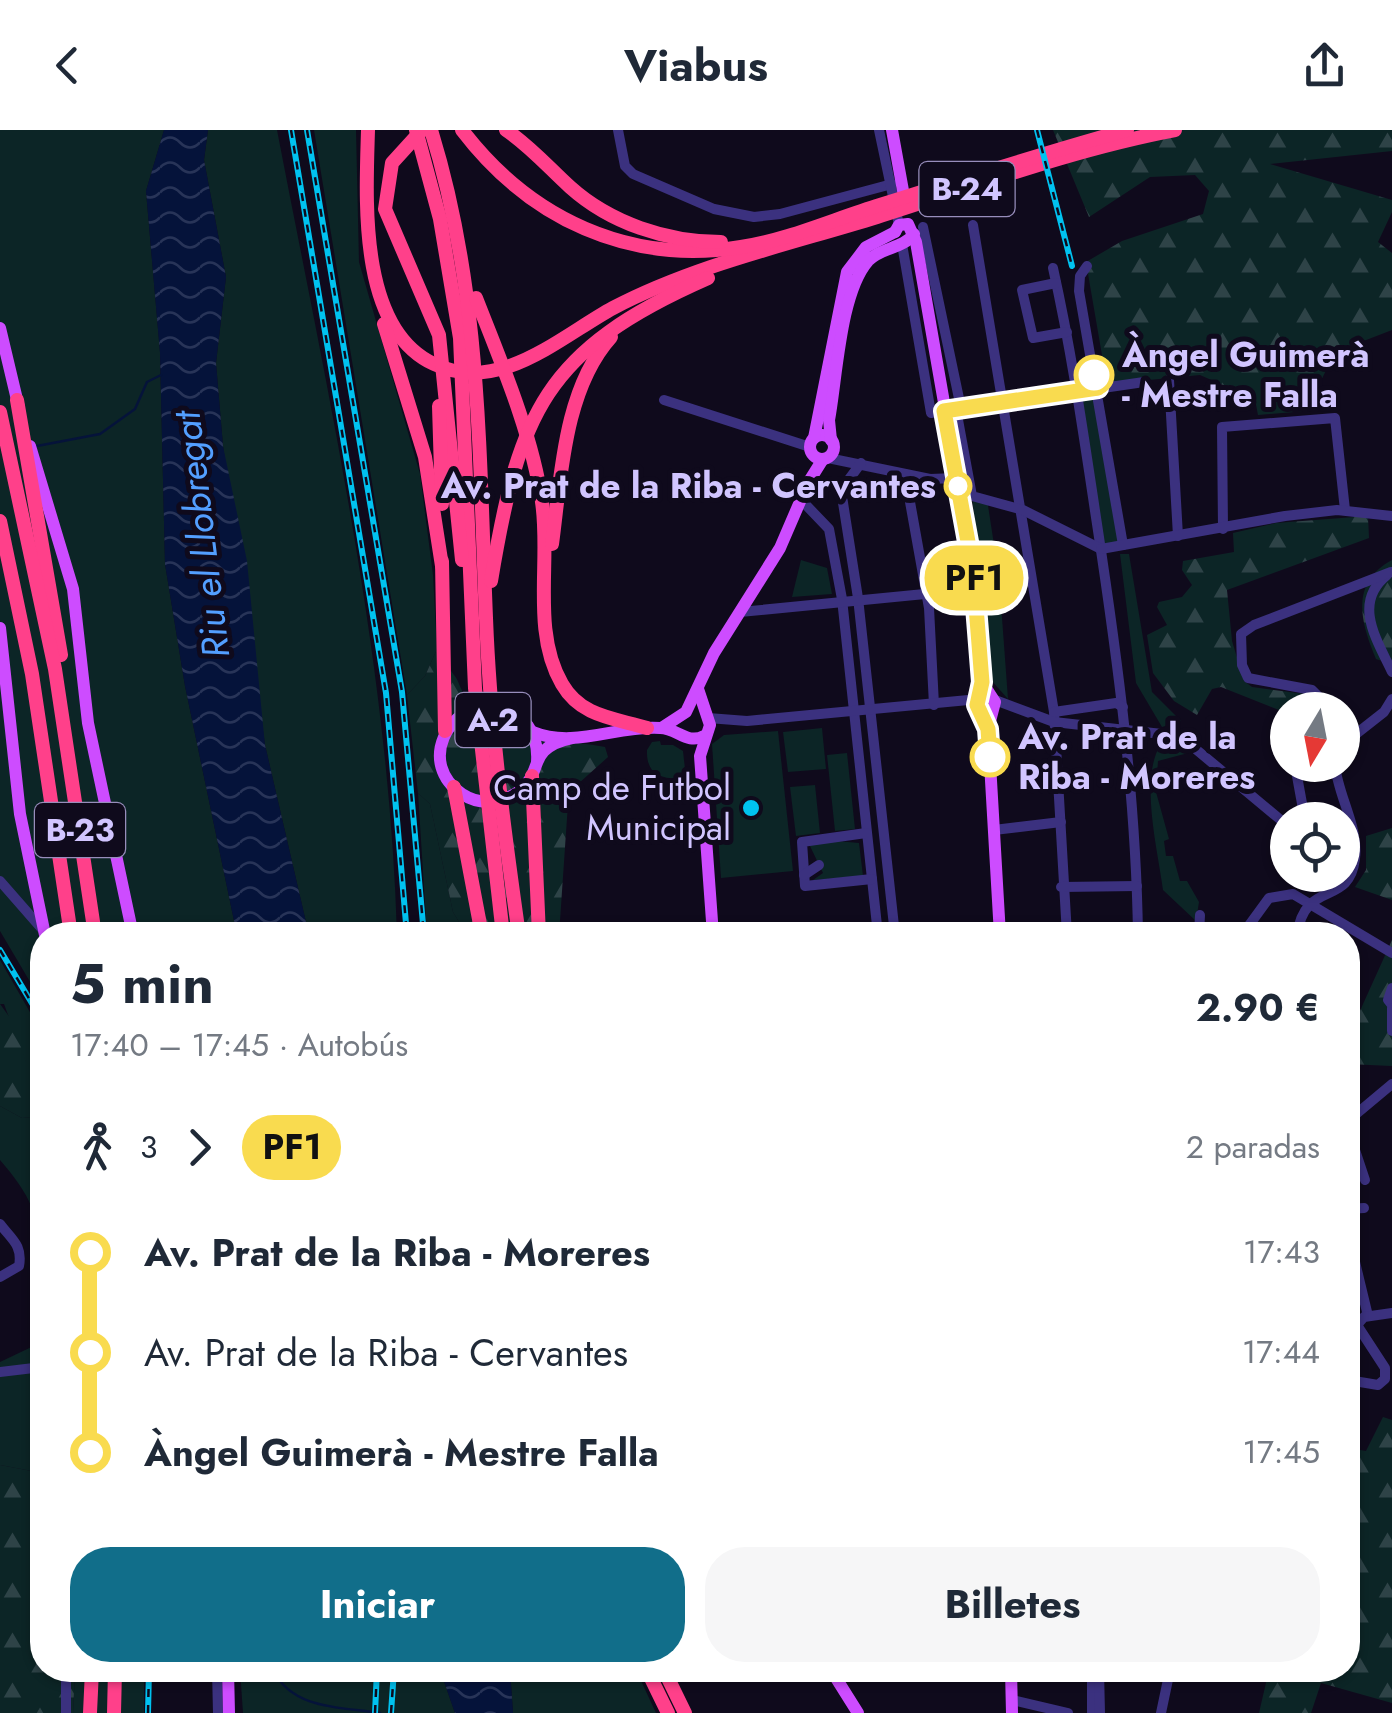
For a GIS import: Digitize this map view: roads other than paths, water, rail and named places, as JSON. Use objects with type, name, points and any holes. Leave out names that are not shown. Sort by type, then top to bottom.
[{"type":"highway","points":[[368,130],[362,212],[367,259],[422,442],[442,566]]},
{"type":"highway","points":[[419,130],[397,154],[388,173],[388,220],[432,320],[443,356],[457,532],[470,600]]},
{"type":"highway","name":"A-2","points":[[419,130],[440,219],[460,338],[470,600],[480,740],[501,922]]},
{"type":"highway","name":"A-2","points":[[432,130],[466,273],[480,414],[494,738],[517,922]]},
{"type":"highway","points":[[462,130],[530,199],[574,225],[615,241],[667,251],[702,252],[764,242],[820,224]]},
{"type":"highway","points":[[506,130],[585,198],[641,229],[688,240],[725,242],[820,224]]},
{"type":"highway","name":"B-24","points":[[368,156],[369,236],[376,276],[391,322],[412,350],[434,364],[470,373],[494,371],[528,358],[648,292],[862,216],[1128,130]]},
{"type":"highway","name":"B-24","points":[[1069,151],[1175,130]]},
{"type":"highway","points":[[486,615],[506,498],[520,444],[554,385],[588,348],[669,295],[862,216]]},
{"type":"highway","name":"B-24","points":[[820,224],[862,216]]},
{"type":"highway","points":[[466,273],[535,470],[545,528],[549,650],[566,691],[601,717],[647,728]]},
{"type":"highway","points":[[546,594],[563,466],[586,378],[611,337],[669,295]]},
{"type":"highway","points":[[432,320],[445,731]]},
{"type":"highway","points":[[17,400],[51,586],[64,679],[64,726]]},
{"type":"highway","name":"B-23","points":[[0,412],[64,726],[93,922]]},
{"type":"highway","name":"B-23","points":[[0,522],[32,674],[70,922]]},
{"type":"highway","points":[[534,769],[540,922]]},
{"type":"highway","points":[[454,787],[480,922]]},
{"type":"highway","points":[[90,1713],[91,1682]]},
{"type":"highway","points":[[114,1713],[115,1682]]},
{"type":"highway","points":[[654,1682],[668,1713]]},
{"type":"highway","points":[[670,1682],[685,1713]]},
{"type":"main road","points":[[892,130],[911,272],[954,409],[956,478],[976,589],[999,922]]},
{"type":"main road","points":[[664,727],[683,714],[739,613],[753,602],[793,522],[822,449],[856,280],[867,262],[906,233]]},
{"type":"main road","points":[[822,449],[848,272],[866,247],[906,233]]},
{"type":"main road","points":[[0,328],[72,590],[88,723],[130,922]]},
{"type":"main road","points":[[0,628],[32,886],[41,922]]},
{"type":"main road","points":[[698,689],[706,724],[701,794]]},
{"type":"main road","points":[[572,738],[545,750],[517,793],[493,802],[469,798],[454,787],[440,759],[445,731],[458,715],[480,706],[510,710],[532,732],[572,738],[664,727],[683,736]]},
{"type":"main road","points":[[683,714],[706,724]]},
{"type":"main road","points":[[683,714],[683,736],[695,756],[701,794],[711,922]]},
{"type":"main road","points":[[683,736],[706,724]]},
{"type":"main road","points":[[532,732],[534,769]]},
{"type":"main road","points":[[229,1682],[230,1713]]},
{"type":"main road","points":[[839,1682],[858,1713]]},
{"type":"street","points":[[618,130],[625,166],[633,174],[740,216],[780,214],[892,184]]},
{"type":"street","points":[[880,130],[954,409],[972,496],[1023,510],[1101,549],[1272,517],[1345,510],[1392,516]]},
{"type":"street","points":[[973,224],[1054,717],[1065,922]]},
{"type":"street","points":[[867,262],[890,258],[911,272]]},
{"type":"street","points":[[1087,266],[1080,276],[1079,291],[1123,544]]},
{"type":"street","points":[[1053,268],[1067,332],[1123,708],[1135,820],[1137,922]]},
{"type":"street","points":[[1056,282],[1022,290],[1033,338],[1067,332]]},
{"type":"street","points":[[1169,380],[1178,536]]},
{"type":"street","points":[[954,409],[1144,382]]},
{"type":"street","points":[[664,400],[855,461],[905,474],[956,478]]},
{"type":"street","points":[[1223,529],[1222,427],[1335,418],[1345,510]]},
{"type":"street","points":[[855,461],[842,484],[845,526],[872,711],[894,922]]},
{"type":"street","points":[[905,474],[927,594],[934,705]]},
{"type":"street","points":[[806,488],[814,514],[829,529],[842,599],[877,922]]},
{"type":"street","points":[[793,522],[804,514],[814,514]]},
{"type":"street","points":[[829,529],[845,526]]},
{"type":"street","points":[[1391,572],[1380,580],[1370,598],[1368,618],[1392,672]]},
{"type":"street","points":[[1312,692],[1248,678],[1242,665],[1241,634],[1254,625],[1391,572]]},
{"type":"street","points":[[753,602],[976,589]]},
{"type":"street","points":[[1351,590],[1365,589],[1370,598]]},
{"type":"street","points":[[1360,731],[1384,712],[1392,699]]},
{"type":"street","points":[[706,724],[963,702],[986,704],[1113,729],[1185,738],[1270,811]]},
{"type":"street","points":[[1054,717],[1116,703],[1123,708]]},
{"type":"street","points":[[994,830],[1061,822]]},
{"type":"street","points":[[807,886],[802,842],[866,834]]},
{"type":"street","points":[[807,886],[820,866]]},
{"type":"street","points":[[807,886],[872,880]]},
{"type":"street","points":[[0,882],[34,922]]},
{"type":"street","points":[[12,896],[26,894],[32,886]]},
{"type":"street","points":[[1061,888],[1136,886]]},
{"type":"street","points":[[1299,922],[1308,901],[1335,892]]},
{"type":"street","points":[[1253,922],[1276,894],[1293,894],[1342,922]]},
{"type":"street","points":[[1200,915],[1200,922]]},
{"type":"street","points":[[1360,933],[1392,953]]},
{"type":"street","points":[[1392,988],[1388,1000],[1392,1006],[1392,1031]]},
{"type":"street","points":[[1360,1111],[1392,1084]]},
{"type":"street","points":[[1360,1161],[1365,1180]]},
{"type":"street","points":[[0,1224],[15,1240],[20,1258],[18,1266],[0,1277]]},
{"type":"street","points":[[1360,1287],[1368,1316]]},
{"type":"street","points":[[1360,1320],[1392,1313]]},
{"type":"street","points":[[1360,1332],[1385,1368],[1385,1379],[1378,1385],[1360,1382]]},
{"type":"street","points":[[0,1372],[30,1369]]},
{"type":"street","points":[[66,1682],[66,1713]]},
{"type":"street","points":[[217,1682],[218,1713]]},
{"type":"street","points":[[1092,1713],[1097,1682]]},
{"type":"street","points":[[1100,1682],[1103,1713]]},
{"type":"street","points":[[1161,1713],[1167,1682]]},
{"type":"street","points":[[1012,1706],[1068,1713]]},
{"type":"water","name":"Riu el Llobregat","points":[[164,130],[208,130],[204,160],[226,277],[216,363],[223,446],[247,561],[265,745],[306,922],[234,922],[185,686],[165,564],[160,353],[146,191]]},
{"type":"water","points":[[444,1682],[511,1682],[513,1713],[455,1713]]},
{"type":"waterway","points":[[37,446],[100,434],[135,409],[147,382],[161,375]]},
{"type":"waterway","points":[[281,1682],[305,1700],[380,1713]]},
{"type":"railway","points":[[291,130],[386,693],[406,922]]},
{"type":"railway","points":[[307,130],[402,692],[423,922]]},
{"type":"railway","points":[[1037,130],[1072,266]]},
{"type":"railway","points":[[0,950],[30,1000]]},
{"type":"railway","points":[[148,1713],[149,1682]]},
{"type":"railway","points":[[375,1713],[376,1682]]},
{"type":"railway","points":[[391,1713],[393,1682]]},
{"type":"place","name":"Àngel Guimerà - Mestre Falla","points":[[1094,375]]},
{"type":"place","name":"Av. Prat de la Riba - Cervantes","points":[[958,486]]},
{"type":"place","name":"Av. Prat de la Riba - Moreres","points":[[990,757]]},
{"type":"place","name":"Camp de Futbol Municipal","points":[[751,808]]}]
